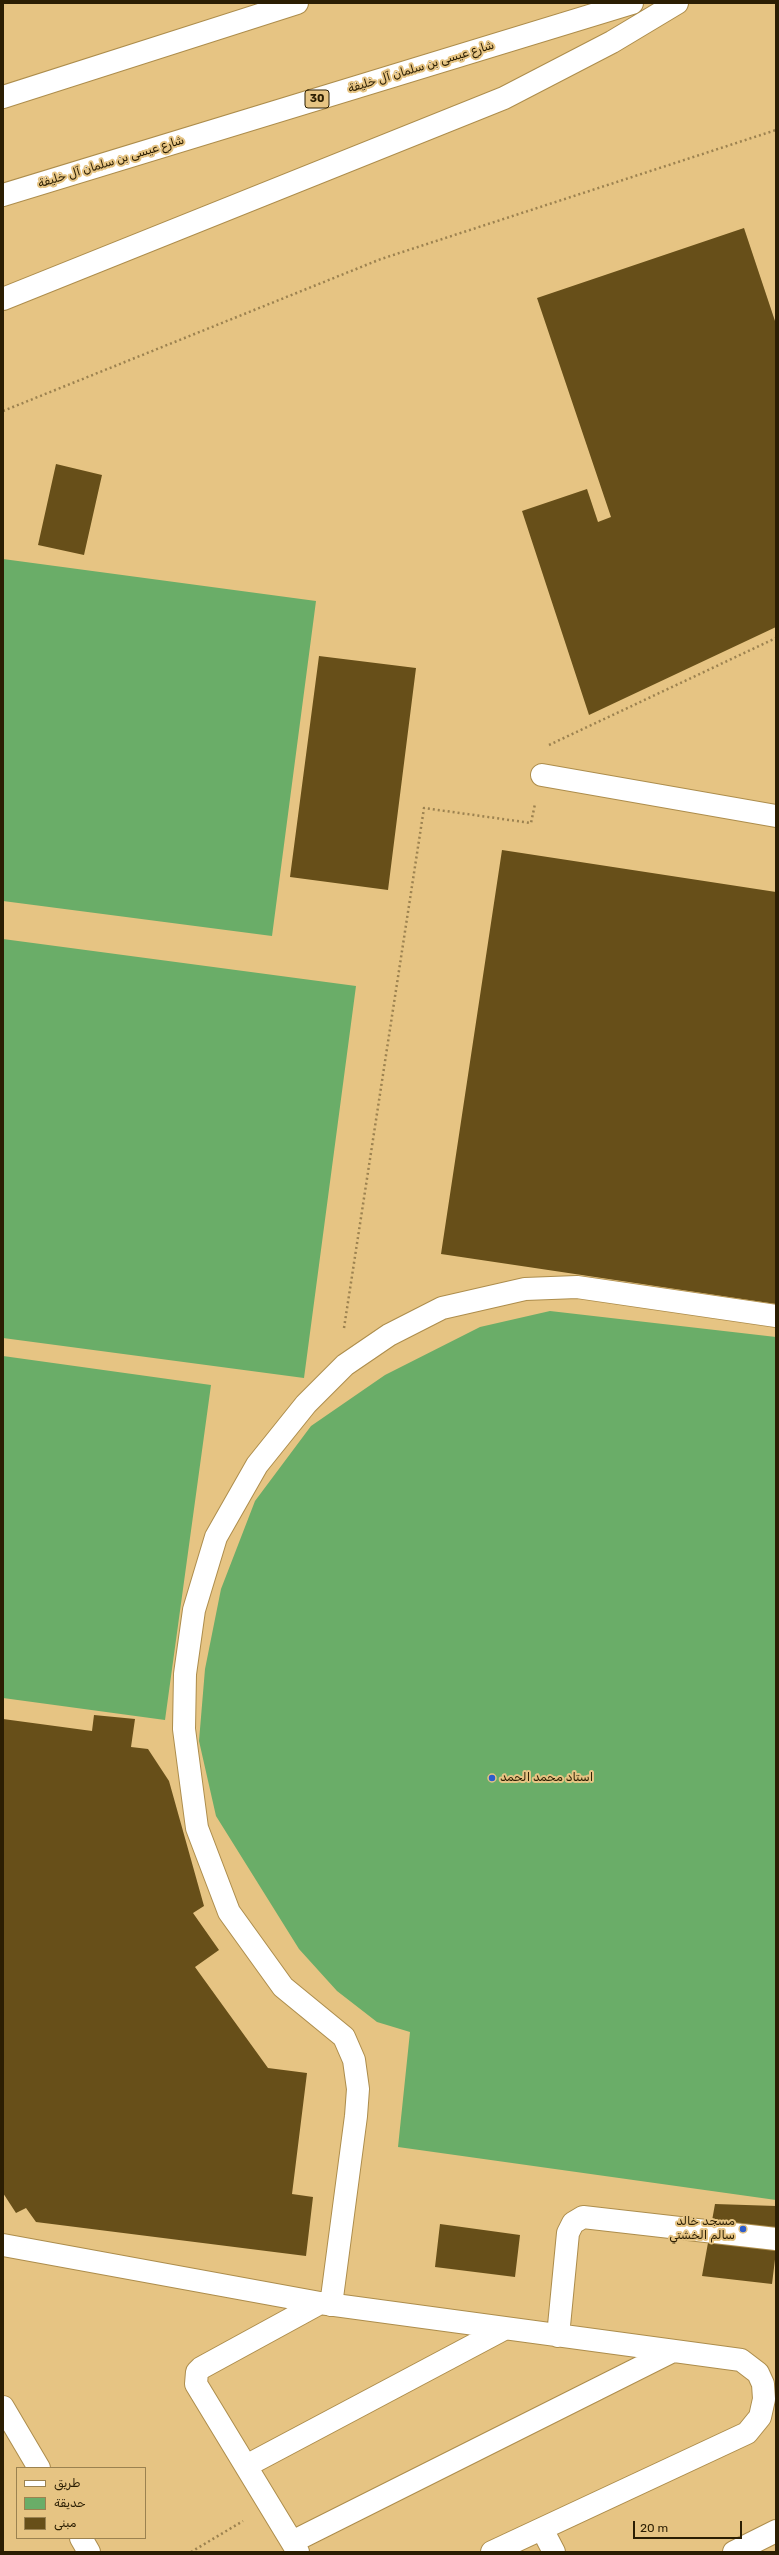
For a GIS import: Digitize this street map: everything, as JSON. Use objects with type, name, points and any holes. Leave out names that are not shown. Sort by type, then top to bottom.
[{"type":"main road","points":[[3,97],[297,3]]},
{"type":"main road","name":"شارع عيسى بن سلمان آل خليفة","points":[[3,195],[632,3]]},
{"type":"main road","points":[[3,300],[490,104],[565,68],[677,3]]},
{"type":"main road","points":[[542,775],[776,816]]},
{"type":"main road","points":[[326,2304],[356,2116],[358,2090],[354,2060],[344,2037],[283,1987],[229,1912],[197,1828],[184,1722],[185,1674],[194,1610],[216,1537],[257,1465],[306,1404],[337,1374],[389,1335],[442,1308],[526,1289],[577,1287],[776,1316]]},
{"type":"main road","points":[[558,2336],[568,2233],[573,2223],[583,2218],[776,2239]]},
{"type":"main road","points":[[6,2241],[326,2304],[741,2360],[750,2365],[758,2373],[763,2384],[764,2399],[760,2417],[754,2426],[741,2436],[492,2552]]},
{"type":"main road","points":[[326,2304],[197,2372],[196,2384],[295,2547],[673,2351]]},
{"type":"main road","points":[[246,2466],[504,2329]]},
{"type":"main road","points":[[3,2407],[38,2467]]},
{"type":"main road","points":[[542,2529],[554,2552]]},
{"type":"main road","points":[[734,2552],[776,2531]]},
{"type":"main road","points":[[82,2539],[90,2552]]},
{"type":"path","points":[[3,411],[381,259],[776,130]]},
{"type":"path","points":[[337,1374],[424,808],[531,823],[548,745],[776,638]]},
{"type":"path","points":[[191,2552],[270,2505]]},
{"type":"green space","points":[[3,559],[316,601],[272,936],[3,901]]},
{"type":"green space","points":[[3,939],[356,986],[304,1378],[3,1338]]},
{"type":"green space","name":"استاد محمد الحمد","points":[[550,1311],[776,1337],[776,2200],[398,2147],[410,2032],[377,2022],[337,1991],[299,1949],[216,1816],[199,1741],[205,1669],[221,1589],[255,1501],[311,1426],[385,1375],[480,1327]]},
{"type":"green space","points":[[3,1356],[211,1385],[165,1720],[3,1698]]},
{"type":"building","points":[[744,228],[776,324],[776,627],[589,715],[522,511],[587,489],[598,522],[611,517],[537,298]]},
{"type":"building","points":[[56,464],[102,475],[84,555],[38,545]]},
{"type":"building","points":[[319,656],[416,668],[388,890],[290,877]]},
{"type":"building","points":[[502,850],[776,892],[776,1304],[441,1254]]},
{"type":"building","points":[[94,1715],[135,1719],[131,1747],[148,1749],[169,1781],[204,1906],[193,1913],[219,1950],[195,1967],[268,2068],[307,2073],[292,2194],[313,2197],[306,2256],[36,2222],[26,2208],[16,2213],[3,2193],[3,1719],[92,1731]]},
{"type":"building","name":"مسجد خالد سالم الخشتي","points":[[715,2204],[776,2206],[776,2251],[772,2284],[702,2276]]},
{"type":"building","points":[[440,2224],[520,2235],[515,2277],[435,2267]]},
{"type":"place","name":"استاد محمد الحمد","points":[[492,1778]]},
{"type":"place","name":"مسجد خالد سالم الخشتي","points":[[743,2229]]}]
